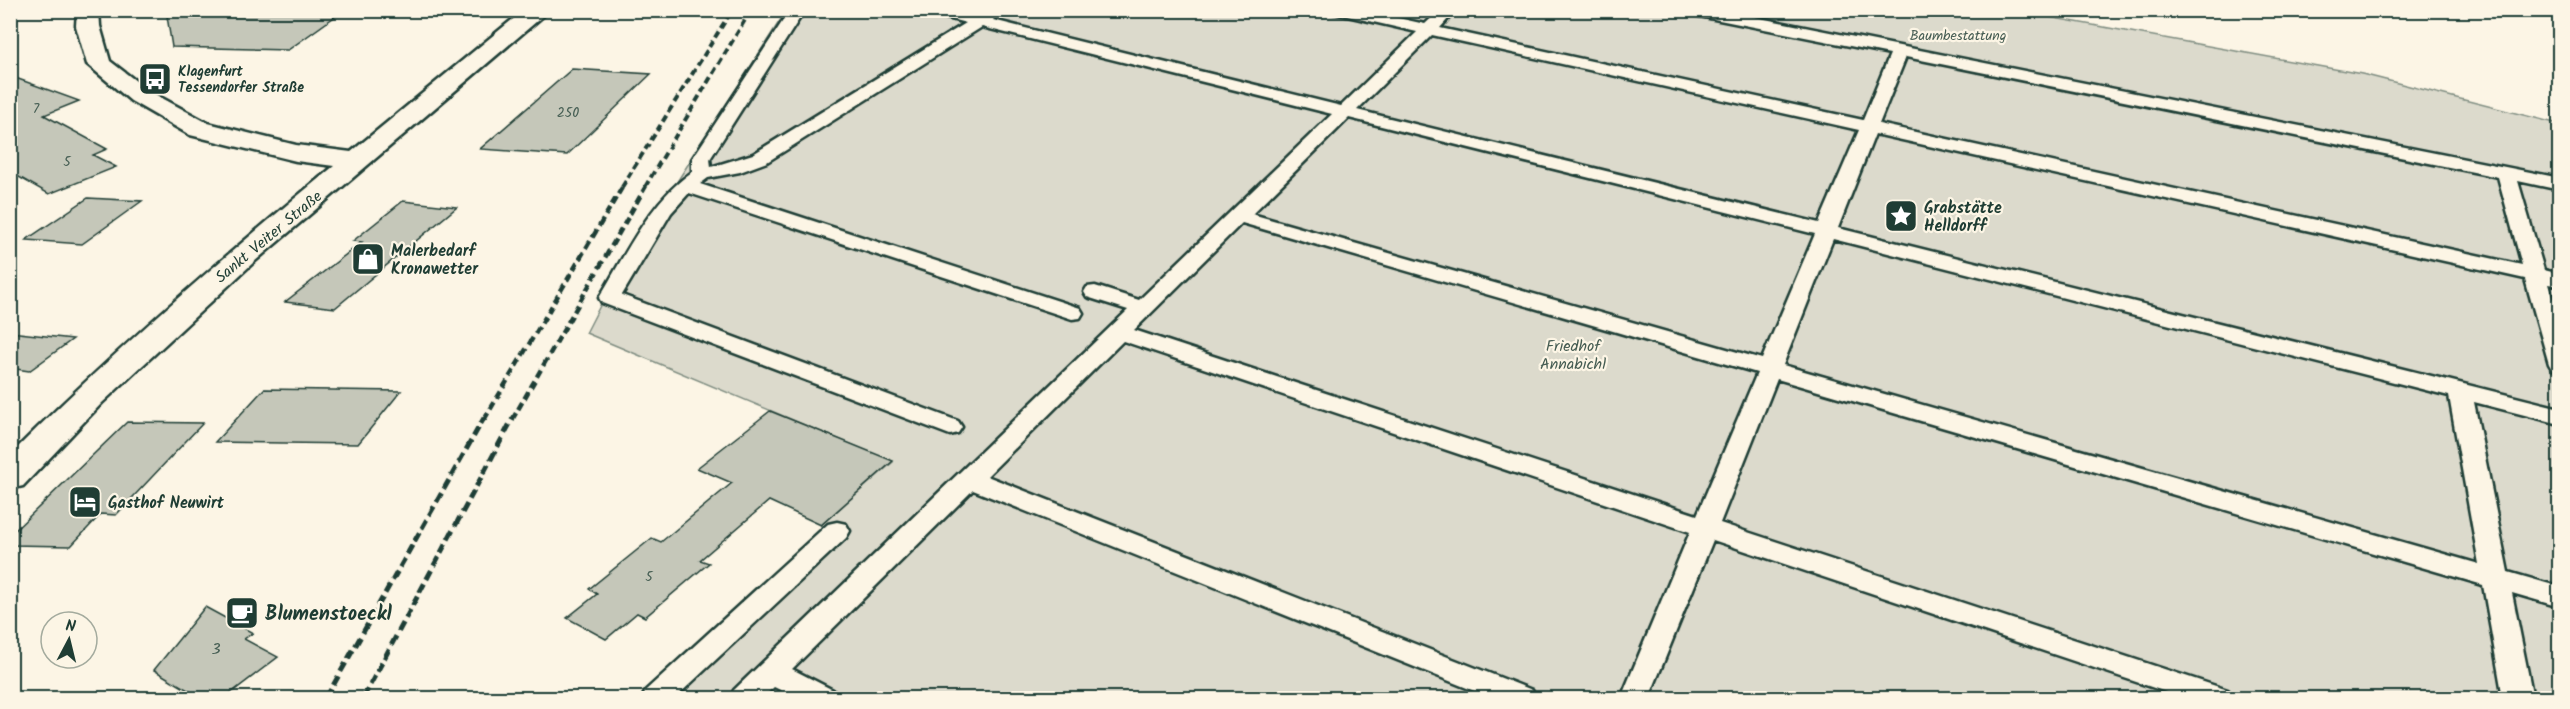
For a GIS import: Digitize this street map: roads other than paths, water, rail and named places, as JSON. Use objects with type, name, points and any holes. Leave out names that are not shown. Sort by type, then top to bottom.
[{"type":"main road","points":[[88,10],[88,26],[99,64],[150,102],[199,129],[296,153],[357,161]]},
{"type":"main road","name":"Sankt Veiter Straße","points":[[10,477],[90,396],[243,256],[539,10]]},
{"type":"lane","points":[[798,10],[702,159],[693,180],[663,210],[610,298],[950,427]]},
{"type":"lane","points":[[933,10],[1826,231],[2559,416]]},
{"type":"lane","points":[[693,180],[760,158],[998,10]]},
{"type":"lane","points":[[1339,10],[2559,280]]},
{"type":"lane","points":[[744,699],[1449,10]]},
{"type":"lane","points":[[1694,10],[2559,184]]},
{"type":"lane","points":[[1635,699],[1900,51]]},
{"type":"lane","points":[[2506,173],[2559,364]]},
{"type":"lane","points":[[693,180],[1072,313]]},
{"type":"lane","points":[[1239,216],[2559,597]]},
{"type":"lane","points":[[1095,292],[1145,309]]},
{"type":"lane","points":[[1120,333],[1705,526],[2218,699]]},
{"type":"lane","points":[[2460,391],[2518,699]]},
{"type":"lane","points":[[970,478],[1522,699]]},
{"type":"lane","points":[[656,699],[837,531]]},
{"type":"lane","points":[[771,672],[823,699]]},
{"type":"railway","points":[[622,187],[732,10]]},
{"type":"railway","points":[[645,187],[751,10]]},
{"type":"railway","points":[[484,420],[623,186]]},
{"type":"railway","points":[[512,420],[646,186]]},
{"type":"railway","points":[[326,698],[484,418]]},
{"type":"railway","points":[[363,698],[513,418]]},
{"type":"place","name":"Klagenfurt Tessendorfer Straße","points":[[155,79]]},
{"type":"place","name":"Grabstätte Helldorff","points":[[1901,216]]},
{"type":"place","name":"Malerbedarf Kronawetter","points":[[368,259]]},
{"type":"place","name":"Gasthof Neuwirt","points":[[85,502]]},
{"type":"place","name":"Blumenstoeckl","points":[[242,613]]},
{"type":"park label","name":"Baumbestattung","points":[[1958,35]]},
{"type":"park label","name":"Friedhof Annabichl","points":[[1573,354]]}]
